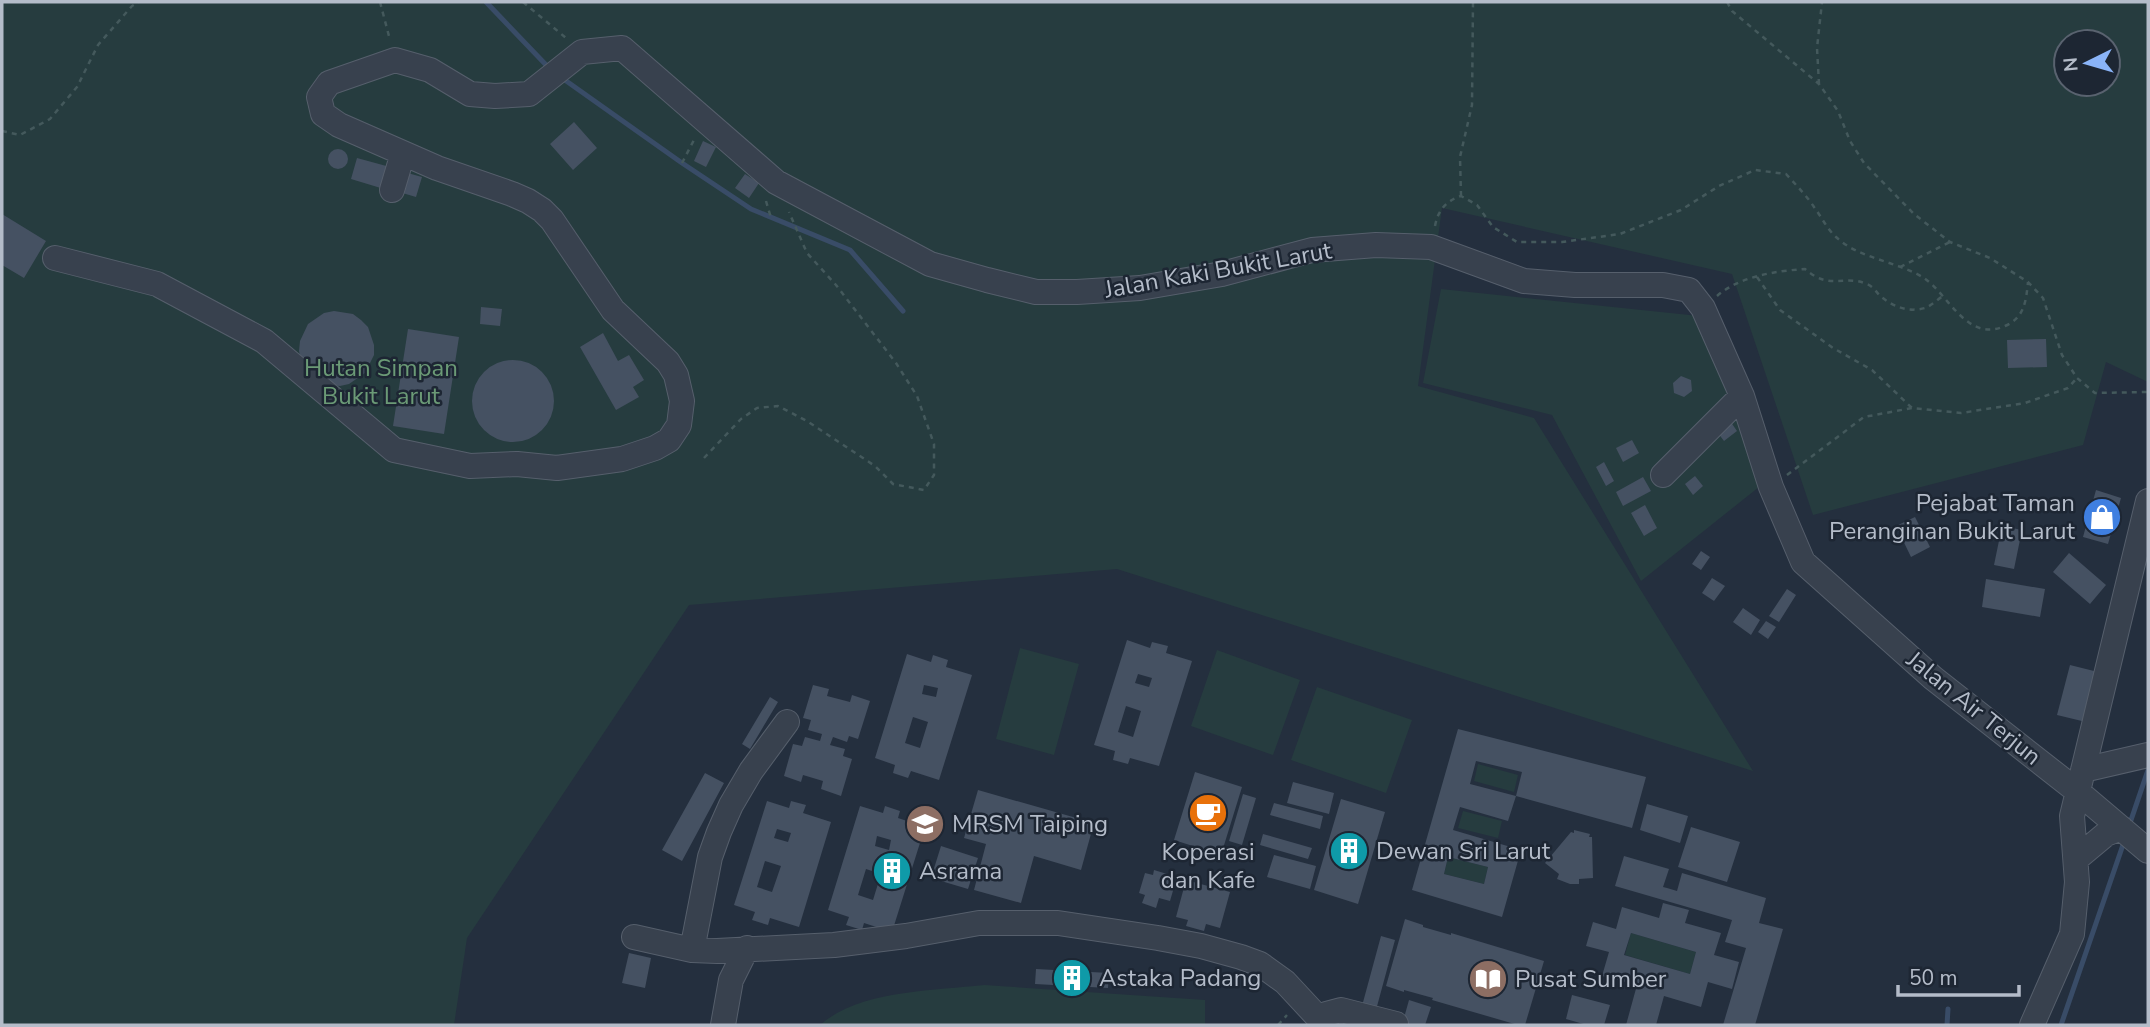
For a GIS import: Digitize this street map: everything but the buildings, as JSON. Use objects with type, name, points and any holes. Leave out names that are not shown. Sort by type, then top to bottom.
[{"type":"street","name":"Jalan Kaki Bukit Larut","points":[[395,60],[430,70],[470,94],[495,96],[529,94],[582,51],[622,48],[776,182],[930,264],[1036,292],[1140,288],[1222,274],[1312,250],[1377,245],[1431,247],[1524,281],[1575,285],[1663,285],[1689,290],[1703,308],[1742,396],[1771,486],[1803,562]]},
{"type":"street","points":[[55,258],[157,284],[264,341],[394,450],[470,466],[517,464],[557,468],[622,459],[643,453],[669,440],[679,425],[682,401],[676,375],[668,362],[613,310],[552,220],[528,201],[396,156],[323,114],[319,97],[329,83],[395,60]]},
{"type":"street","points":[[392,190],[396,156]]},
{"type":"street","points":[[1663,475],[1742,396]]},
{"type":"street","points":[[2032,1025],[2072,934],[2077,882],[2072,816],[2148,501]]},
{"type":"street","name":"Jalan Air Terjun","points":[[1803,562],[1933,678],[2080,780],[2121,828],[2148,851]]},
{"type":"street","points":[[692,950],[710,857],[719,832],[730,806],[751,771],[787,722]]},
{"type":"street","points":[[2080,780],[2141,756]]},
{"type":"street","points":[[2076,859],[2106,834],[2121,828]]},
{"type":"street","points":[[634,937],[692,950],[717,951],[834,945],[979,923],[1058,922],[1158,937],[1260,964],[1285,982],[1325,1025]]},
{"type":"street","points":[[723,1025],[732,980],[747,948]]},
{"type":"street","points":[[1325,1025],[1323,1019],[1326,1014],[1341,1010],[1396,1024]]},
{"type":"path","points":[[2,131],[20,135],[50,120],[77,87],[98,45],[132,6],[139,2]]},
{"type":"path","points":[[380,2],[395,60]]},
{"type":"path","points":[[523,2],[549,24]]},
{"type":"path","points":[[1461,196],[1460,157],[1472,106],[1473,2]]},
{"type":"path","points":[[1727,2],[1732,11],[1819,84],[1838,111],[1850,141],[1864,163],[1914,214],[1950,242],[1990,258],[2028,282],[2043,298],[2062,355],[2077,378],[2095,393],[2148,392]]},
{"type":"path","points":[[1819,84],[1817,48],[1822,2]]},
{"type":"path","points":[[682,163],[705,120]]},
{"type":"path","points":[[1431,247],[1436,219],[1447,201],[1461,196],[1477,205],[1493,227],[1517,242],[1562,242],[1620,234],[1681,210],[1719,186],[1755,170],[1786,174],[1836,237],[1855,249],[1923,278],[1943,296],[1958,316],[1981,330],[1999,329],[2015,322],[2026,303],[2028,282]]},
{"type":"path","points":[[705,458],[749,413],[757,408],[778,406],[807,421],[875,466],[893,484],[924,490],[934,475],[934,444],[917,396],[896,363],[836,285],[807,253],[776,182]]},
{"type":"path","points":[[1900,267],[1950,242]]},
{"type":"path","points":[[1703,308],[1739,282],[1786,270],[1805,269],[1816,278],[1831,282],[1869,284],[1899,309],[1926,308],[1943,296]]},
{"type":"path","points":[[1757,277],[1780,310],[1833,348],[1872,370],[1912,408]]},
{"type":"path","points":[[1771,486],[1815,456],[1864,417],[1912,408],[1961,413],[2025,402],[2068,388],[2077,378]]},
{"type":"green space","name":"Hutan Simpan Bukit Larut","points":[[2,2],[2148,2],[2148,382],[2106,362],[2083,445],[1813,515],[1732,274],[1442,208],[1418,386],[1534,418],[1753,771],[1117,569],[689,605],[467,938],[454,1025],[2,1025]]},
{"type":"green space","points":[[1441,289],[1699,316],[1764,483],[1641,581],[1552,415],[1423,383]]},
{"type":"green space","points":[[1020,648],[1079,664],[1054,755],[996,739]]},
{"type":"green space","points":[[1217,650],[1300,680],[1273,755],[1191,726]]},
{"type":"green space","points":[[1317,687],[1412,720],[1386,793],[1291,760]]},
{"type":"green space","points":[[1478,764],[1518,775],[1514,792],[1474,781]]},
{"type":"green space","points":[[1463,811],[1502,821],[1498,838],[1458,828]]},
{"type":"green space","points":[[1448,857],[1488,867],[1484,884],[1444,874]]},
{"type":"green space","points":[[1631,933],[1696,952],[1690,974],[1625,955]]},
{"type":"green space","points":[[984,985],[1205,1000],[1205,1025],[820,1025],[836,1013],[876,999],[920,991]]},
{"type":"waterway","points":[[486,2],[549,68]]},
{"type":"waterway","points":[[562,78],[751,209],[850,250],[903,311]]},
{"type":"waterway","points":[[2129,826],[2148,770]]},
{"type":"waterway","points":[[2061,1025],[2125,839]]},
{"type":"waterway","points":[[1947,1025],[1948,1009]]},
{"type":"place","name":"Pejabat Taman Peranginan Bukit Larut","points":[[2102,517]]},
{"type":"place","name":"Koperasi dan Kafe","points":[[1208,813]]},
{"type":"place","name":"MRSM Taiping","points":[[925,824]]},
{"type":"place","name":"Dewan Sri Larut","points":[[1349,851]]},
{"type":"place","name":"Asrama","points":[[892,871]]},
{"type":"place","name":"Astaka Padang","points":[[1072,978]]},
{"type":"place","name":"Pusat Sumber","points":[[1488,979]]}]
